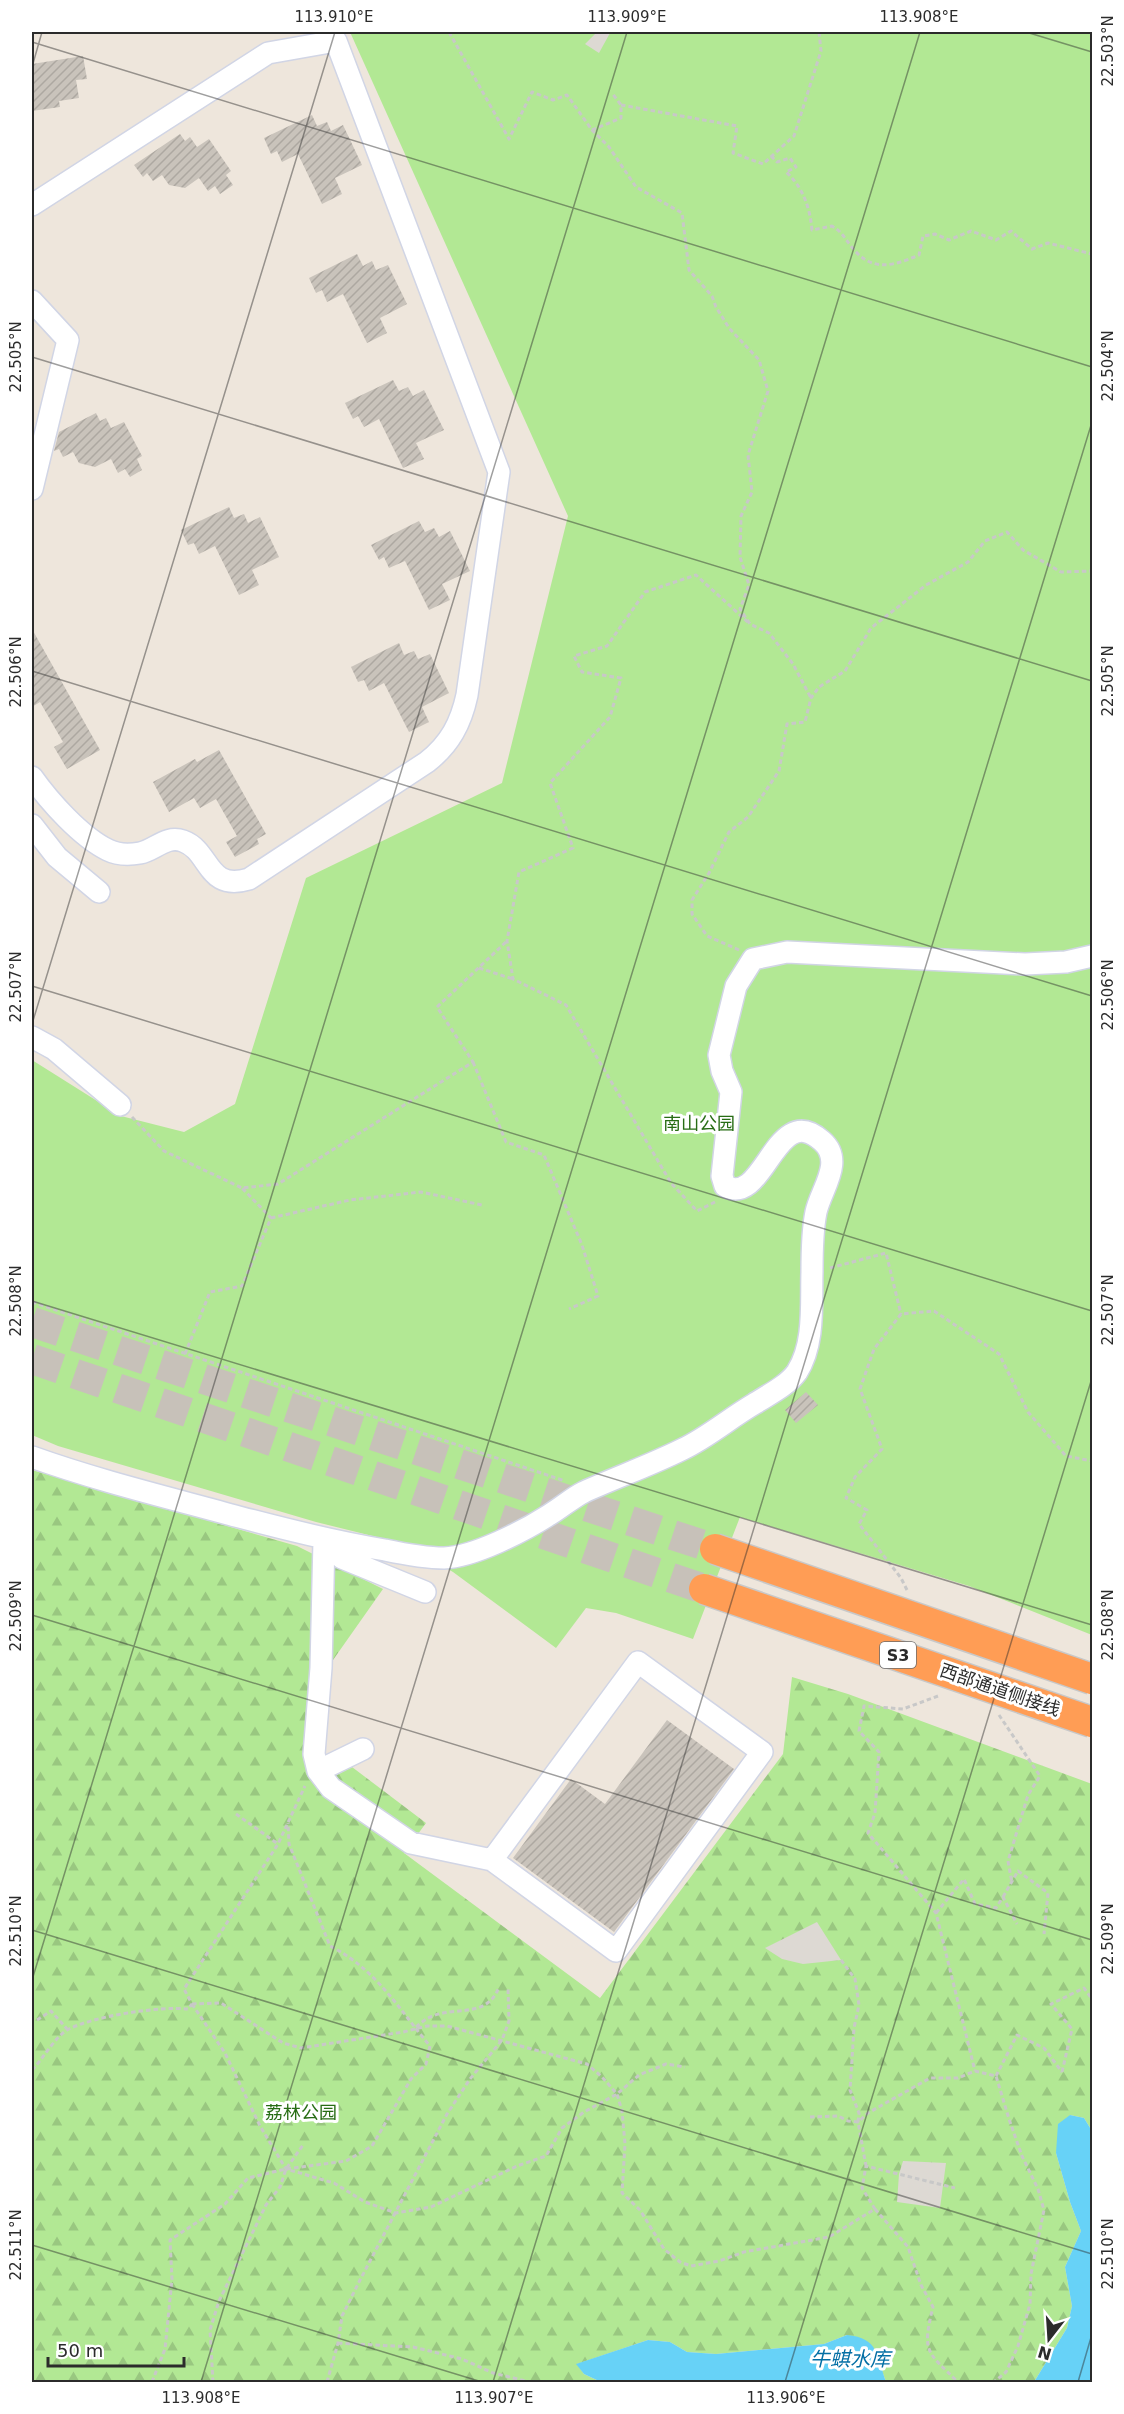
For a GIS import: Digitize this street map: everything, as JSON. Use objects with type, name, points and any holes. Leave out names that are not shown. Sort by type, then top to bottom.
[{"type":"highway","name":"S3","points":[[715,1549],[1092,1679]]},
{"type":"highway","name":"西部通道侧接线","points":[[704,1589],[1092,1722]]},
{"type":"street","points":[[32,205],[268,53],[336,41],[499,472],[467,695],[464,711],[450,740],[428,762],[249,879],[232,882],[216,876],[192,846],[182,840],[169,839],[143,852],[125,855],[108,850],[69,820],[32,777]]},
{"type":"street","points":[[32,301],[68,340],[32,489]]},
{"type":"street","points":[[32,825],[57,857],[99,892]]},
{"type":"street","points":[[32,1457],[94,1477],[324,1540],[417,1556],[446,1558],[478,1551],[546,1517],[581,1494],[686,1448],[781,1386],[796,1373],[807,1348],[816,1211],[831,1172],[833,1156],[825,1143],[816,1136],[803,1132],[789,1135],[770,1155],[754,1181],[741,1189],[731,1189],[725,1185],[722,1176],[731,1092],[722,1071],[719,1055],[736,986],[753,959],[787,952],[1025,964],[1066,962],[1092,956]]},
{"type":"street","points":[[32,1037],[54,1049],[120,1105]]},
{"type":"street","points":[[324,1540],[342,1558],[425,1592]]},
{"type":"street","points":[[324,1540],[321,1668],[314,1754],[318,1771],[331,1788],[411,1843],[492,1860],[616,1951],[762,1752],[638,1662],[492,1860]]},
{"type":"street","points":[[318,1771],[363,1749]]},
{"type":"path","points":[[449,32],[509,138],[532,92],[553,100],[567,95],[592,130],[609,147],[636,187],[682,213],[689,270],[712,296],[729,328],[759,360],[768,391],[748,455],[752,492],[741,516],[740,557],[748,585],[740,609],[750,624]]},
{"type":"path","points":[[621,105],[737,126],[733,153],[763,164],[794,136],[821,51],[819,32]]},
{"type":"path","points":[[592,130],[621,118],[621,105],[612,93]]},
{"type":"path","points":[[771,156],[777,162],[790,158],[796,167],[786,172],[796,181],[808,205],[812,230],[832,226],[843,232],[852,248],[871,264],[895,265],[920,255],[923,236],[935,234],[949,240],[971,231],[996,240],[1011,231],[1032,249],[1048,243],[1092,254]]},
{"type":"path","points":[[753,959],[734,946],[707,936],[692,914],[692,900],[709,873],[729,832],[748,817],[778,771],[787,724],[805,722],[811,698],[819,687],[845,670],[871,628],[926,585],[968,562],[985,541],[1007,532],[1023,550],[1061,572],[1092,571]]},
{"type":"path","points":[[513,979],[507,941],[519,872],[573,848],[549,783],[610,717],[621,678],[582,672],[574,656],[607,646],[645,592],[696,575],[750,624],[769,633],[793,664],[811,698]]},
{"type":"path","points":[[507,941],[437,1007],[473,1062],[506,1142],[544,1155],[582,1245],[598,1296],[569,1309]]},
{"type":"path","points":[[479,968],[513,979],[566,1005],[671,1183],[697,1211],[741,1189]]},
{"type":"path","points":[[242,1188],[278,1184],[473,1062]]},
{"type":"path","points":[[120,1105],[164,1151],[242,1188],[270,1218]]},
{"type":"path","points":[[270,1218],[350,1200],[421,1192],[482,1205]]},
{"type":"path","points":[[185,1354],[210,1292],[242,1286],[270,1218]]},
{"type":"path","points":[[812,1272],[886,1253],[901,1314]]},
{"type":"path","points":[[32,1302],[591,1490]]},
{"type":"path","points":[[996,1706],[999,1715],[1040,1776],[1028,1795],[1008,1861],[1012,1883]]},
{"type":"path","points":[[318,1771],[306,1784],[278,1844],[184,1989],[225,2053],[260,2126],[286,2169],[334,2183],[365,2202],[396,2213],[431,2207],[518,2166],[546,2156],[562,2128],[584,2112],[617,2094],[639,2075],[666,2064],[685,2067]]},
{"type":"path","points":[[236,1814],[278,1844]]},
{"type":"path","points":[[152,2382],[165,2349],[172,2279],[170,2240],[225,2204],[248,2178],[286,2169],[346,2161],[372,2146],[411,2079],[426,2064],[430,2046],[414,2028],[386,1988],[350,1956],[330,1946],[289,1844],[288,1823]]},
{"type":"path","points":[[936,1913],[964,1879],[975,1904],[996,1908],[1018,1871],[1048,1893],[1044,1934]]},
{"type":"path","points":[[1003,1897],[1017,1924]]},
{"type":"path","points":[[841,1960],[855,1979],[860,2006],[854,2028],[850,2062],[850,2090],[859,2113],[858,2122],[866,2166],[862,2188],[875,2210],[908,2247],[921,2285],[933,2307],[926,2336],[931,2355],[958,2382]]},
{"type":"path","points":[[32,2070],[67,2029],[133,2013],[171,2007],[188,2009],[192,2004],[221,2003],[283,2043],[301,2048],[404,2032],[429,2017],[470,2010],[487,2003],[496,1996],[499,1987]]},
{"type":"path","points":[[327,2382],[338,2343],[342,2316],[447,2114],[470,2079],[502,2040],[509,2021],[508,1988]]},
{"type":"path","points":[[994,2382],[1006,2372],[1018,2346],[1030,2304],[1031,2274],[1044,2210],[1038,2189],[1018,2147],[996,2076],[1017,2035],[1044,2048],[1062,2072],[1072,2029],[1051,2004],[1084,1988],[1092,1999]]},
{"type":"path","points":[[37,2020],[51,2011],[67,2029]]},
{"type":"path","points":[[414,2028],[447,2026],[587,2064],[617,2094],[622,2111],[625,2144],[622,2193],[640,2210],[664,2249],[680,2262],[691,2266],[719,2261],[744,2252],[829,2237],[875,2210]]},
{"type":"path","points":[[810,2117],[838,2116],[848,2121],[858,2122],[868,2113],[930,2078],[958,2078],[975,2072],[996,2076]]},
{"type":"path","points":[[213,2382],[210,2330],[219,2301],[266,2205],[280,2187],[286,2169],[303,2145]]},
{"type":"path","points":[[866,2166],[955,2188]]},
{"type":"path","points":[[338,2343],[413,2347],[462,2359],[493,2373],[530,2382]]},
{"type":"green space","name":"南山公园","points":[[350,32],[1092,32],[1092,1635],[969,1586],[740,1517],[693,1639],[616,1613],[586,1608],[556,1648],[453,1572],[405,1544],[316,1522],[58,1446],[32,1435],[32,1060],[121,1116],[184,1132],[235,1104],[306,878],[502,783],[568,516]]},
{"type":"green space","name":"荔林公园","points":[[32,1470],[297,1546],[383,1589],[333,1660],[315,1665],[309,1754],[316,1786],[352,1767],[426,1823],[404,1853],[600,1998],[783,1754],[792,1677],[848,1694],[1092,1784],[1092,2131],[1084,2118],[1070,2115],[1056,2153],[1081,2231],[1065,2267],[1072,2306],[1067,2328],[1034,2382],[886,2382],[880,2365],[847,2335],[824,2344],[716,2354],[687,2352],[670,2342],[648,2340],[577,2364],[584,2374],[601,2382],[32,2382]]},
{"type":"shaded area","points":[[597,32],[610,33],[599,53],[585,44]]},
{"type":"shaded area","points":[[817,1922],[841,1960],[803,1964],[782,1959],[765,1948]]},
{"type":"shaded area","points":[[903,2161],[946,2163],[940,2208],[897,2202],[899,2174]]},
{"type":"water","points":[[1070,2115],[1084,2118],[1092,2131],[1092,2382],[1034,2382],[1067,2328],[1072,2306],[1065,2267],[1081,2231],[1056,2153],[1058,2124]]},
{"type":"water","name":"牛蜞水库","points":[[847,2335],[871,2344],[878,2356],[886,2382],[601,2382],[584,2374],[576,2364],[648,2340],[670,2342],[687,2352],[716,2354],[824,2344]]},
{"type":"building","points":[[83,56],[87,79],[76,80],[79,98],[59,101],[60,107],[32,111],[32,64]]},
{"type":"building","points":[[312,115],[317,126],[327,122],[331,131],[343,125],[362,165],[335,178],[342,194],[322,204],[298,154],[282,162],[277,151],[271,154],[264,138]]},
{"type":"building","points":[[180,134],[185,141],[190,137],[197,147],[209,139],[231,171],[226,175],[233,185],[220,194],[215,186],[208,191],[199,178],[185,188],[169,185],[162,175],[153,181],[147,173],[143,177],[134,165]]},
{"type":"building","points":[[357,254],[363,266],[372,261],[376,270],[388,265],[407,304],[380,318],[387,333],[367,343],[343,294],[327,302],[322,290],[316,293],[309,278]]},
{"type":"building","points":[[393,380],[399,391],[408,387],[413,396],[424,390],[444,430],[416,443],[424,459],[403,468],[379,419],[364,427],[358,416],[353,419],[345,403]]},
{"type":"building","points":[[96,413],[100,421],[106,418],[111,428],[124,422],[142,456],[137,459],[142,470],[130,477],[125,469],[118,473],[111,459],[95,467],[79,463],[73,452],[63,457],[59,449],[54,451],[59,432]]},
{"type":"building","points":[[229,507],[234,518],[244,514],[248,523],[260,517],[279,557],[252,570],[259,585],[239,595],[215,546],[199,554],[194,543],[188,545],[181,530]]},
{"type":"building","points":[[419,521],[425,532],[434,528],[439,537],[450,531],[470,571],[442,584],[450,600],[429,610],[405,561],[389,568],[384,557],[379,560],[371,545]]},
{"type":"building","points":[[32,629],[100,750],[67,769],[54,747],[63,742],[40,702],[32,707]]},
{"type":"building","points":[[399,643],[404,655],[414,651],[418,659],[430,654],[449,693],[422,707],[429,722],[409,732],[384,683],[369,691],[364,680],[358,682],[351,667]]},
{"type":"building","points":[[219,750],[266,834],[257,839],[259,844],[235,857],[226,842],[237,836],[216,799],[200,808],[194,798],[169,812],[153,782],[195,759],[197,762]]},
{"type":"building","points":[[806,1392],[818,1405],[796,1423],[785,1410]]},
{"type":"building","points":[[667,1720],[734,1769],[614,1932],[513,1858],[571,1779],[605,1804]]},
{"type":"tunnel","points":[[32,1322],[715,1549]]},
{"type":"tunnel","points":[[32,1359],[704,1589]]}]
